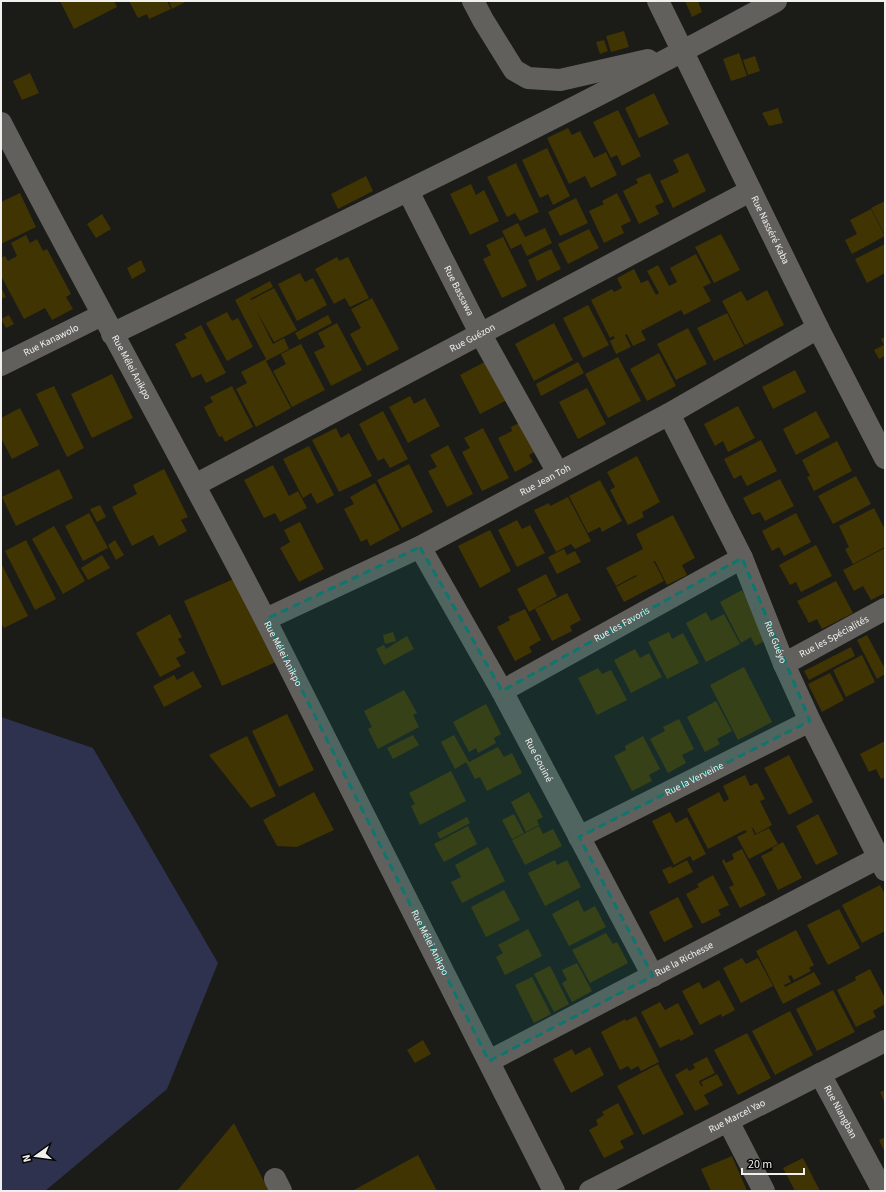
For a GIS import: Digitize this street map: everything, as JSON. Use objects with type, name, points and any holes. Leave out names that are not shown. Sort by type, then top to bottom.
[{"type":"street","points":[[473,1],[514,70],[528,78],[560,80],[682,52]]},
{"type":"street","name":"Rue Nasséré Kaba","points":[[658,1],[818,328],[885,458]]},
{"type":"street","points":[[112,334],[408,191],[682,52],[776,1]]},
{"type":"street","name":"Rue Mélei Anikpo","points":[[2,126],[112,334],[195,485],[266,619],[554,1191]]},
{"type":"street","name":"Rue Bassawa","points":[[408,191],[480,333],[558,473]]},
{"type":"street","name":"Rue Guézon","points":[[195,485],[750,191]]},
{"type":"street","name":"Rue Kanawolo","points":[[1,365],[102,315]]},
{"type":"street","name":"Rue Jean Toh","points":[[266,619],[420,547],[669,414],[818,328]]},
{"type":"street","name":"Rue Guéyo","points":[[669,414],[742,558],[784,664],[810,721],[882,864]]},
{"type":"street","name":"Rue Gouiné","points":[[420,547],[502,691],[652,976]]},
{"type":"street","name":"Rue les Favoris","points":[[502,691],[742,558]]},
{"type":"street","name":"Rue les Spécialités","points":[[784,664],[885,609]]},
{"type":"street","name":"Rue la Verveine","points":[[580,837],[810,721]]},
{"type":"street","name":"Rue la Richesse","points":[[489,1061],[652,976],[882,864]]},
{"type":"street","name":"Rue Marcel Yao","points":[[590,1191],[885,1041]]},
{"type":"street","name":"Rue Niangban","points":[[820,1074],[883,1191]]},
{"type":"street","points":[[728,1121],[764,1191]]},
{"type":"highlighted area","points":[[420,547],[502,691],[742,558],[810,721],[579,837],[653,976],[489,1061],[266,619]]},
{"type":"shaded area","points":[[1,717],[93,748],[218,963],[167,1089],[45,1191],[1,1191]]},
{"type":"building","points":[[60,1],[114,1],[117,7],[74,29]]},
{"type":"building","points":[[129,1],[167,1],[171,9],[149,19],[147,14],[138,18]]},
{"type":"building","points":[[169,1],[187,1],[172,9]]},
{"type":"building","points":[[685,1],[698,1],[702,12],[692,17]]},
{"type":"building","points":[[624,31],[629,47],[611,52],[606,36]]},
{"type":"building","points":[[604,40],[608,51],[600,54],[596,42]]},
{"type":"building","points":[[739,53],[747,76],[731,81],[723,59]]},
{"type":"building","points":[[755,56],[760,71],[748,75],[743,60]]},
{"type":"building","points":[[30,73],[39,93],[22,100],[13,81]]},
{"type":"building","points":[[654,93],[669,124],[639,138],[625,108]]},
{"type":"building","points":[[778,108],[783,123],[769,126],[762,113]]},
{"type":"building","points":[[618,110],[641,156],[622,166],[617,155],[611,158],[593,122]]},
{"type":"building","points":[[568,128],[572,135],[580,131],[594,158],[606,152],[617,175],[591,188],[585,176],[569,184],[547,138]]},
{"type":"building","points":[[547,148],[570,196],[553,205],[548,194],[540,198],[522,160]]},
{"type":"building","points":[[688,153],[706,191],[673,208],[660,181],[679,172],[673,160]]},
{"type":"building","points":[[516,163],[539,212],[520,221],[515,213],[507,217],[487,177]]},
{"type":"building","points":[[650,173],[664,202],[655,206],[659,214],[639,224],[623,191],[638,183],[636,179]]},
{"type":"building","points":[[366,176],[373,191],[338,209],[331,194]]},
{"type":"building","points":[[471,184],[476,195],[484,190],[499,221],[470,235],[450,194]]},
{"type":"building","points":[[20,193],[36,227],[1,244],[1,202]]},
{"type":"building","points":[[617,193],[631,221],[621,226],[624,233],[604,243],[589,211],[604,204],[602,201]]},
{"type":"building","points":[[576,198],[588,223],[560,236],[548,212]]},
{"type":"building","points":[[885,201],[885,235],[871,208]]},
{"type":"building","points":[[871,209],[885,236],[852,254],[845,240],[857,234],[850,220]]},
{"type":"building","points":[[102,214],[111,229],[96,238],[87,224]]},
{"type":"building","points":[[518,223],[525,237],[545,228],[552,243],[527,256],[521,244],[511,249],[502,231]]},
{"type":"building","points":[[589,229],[599,248],[568,264],[558,244]]},
{"type":"building","points":[[721,234],[740,270],[714,283],[695,247]]},
{"type":"building","points":[[26,235],[30,243],[37,239],[43,251],[47,249],[71,294],[66,297],[73,309],[52,320],[45,308],[24,319],[1,276],[1,258],[5,256],[8,261],[17,256],[11,243]]},
{"type":"building","points":[[503,237],[527,286],[502,298],[483,259],[491,255],[486,245]]},
{"type":"building","points":[[885,244],[885,273],[867,283],[855,259]]},
{"type":"building","points":[[551,249],[561,269],[537,281],[528,260]]},
{"type":"building","points":[[696,254],[711,283],[703,287],[711,301],[684,315],[681,310],[641,331],[646,340],[633,346],[627,334],[625,335],[631,347],[616,354],[610,341],[615,338],[613,336],[610,338],[591,300],[612,289],[614,292],[622,288],[617,278],[634,269],[641,283],[648,280],[656,295],[659,293],[647,271],[658,265],[669,286],[677,282],[670,268]]},
{"type":"building","points":[[337,257],[339,261],[348,257],[369,298],[350,307],[345,298],[334,304],[315,269]]},
{"type":"building","points":[[141,260],[146,271],[132,279],[127,268]]},
{"type":"building","points":[[300,273],[305,282],[313,278],[327,305],[297,321],[278,284]]},
{"type":"building","points":[[270,281],[273,287],[250,299],[251,300],[274,288],[297,330],[274,342],[256,310],[273,344],[284,338],[289,349],[266,361],[291,408],[256,427],[236,389],[247,383],[241,372],[266,359],[235,300]]},
{"type":"building","points":[[1,287],[6,297],[1,299]]},
{"type":"building","points":[[767,290],[784,325],[745,345],[722,301],[741,291],[747,301]]},
{"type":"building","points":[[372,298],[399,349],[367,366],[350,334],[361,328],[351,309]]},
{"type":"building","points":[[588,305],[609,345],[583,358],[563,318]]},
{"type":"building","points":[[227,312],[232,321],[238,318],[253,347],[227,361],[206,323]]},
{"type":"building","points":[[727,313],[744,346],[714,361],[697,328]]},
{"type":"building","points":[[9,315],[14,324],[6,328],[1,319]]},
{"type":"building","points":[[328,315],[332,323],[299,340],[295,333]]},
{"type":"building","points":[[337,323],[362,370],[331,386],[314,352],[325,347],[318,333]]},
{"type":"building","points":[[554,323],[573,360],[534,381],[515,344]]},
{"type":"building","points":[[201,325],[226,373],[206,383],[201,374],[192,378],[175,344],[187,338],[184,334]]},
{"type":"building","points":[[688,328],[707,364],[676,380],[657,344]]},
{"type":"building","points":[[885,337],[885,356],[879,359],[874,350],[884,345],[881,339]]},
{"type":"building","points":[[301,344],[325,390],[292,407],[273,371],[286,364],[281,354]]},
{"type":"building","points":[[659,353],[676,386],[647,401],[630,369]]},
{"type":"building","points":[[618,357],[641,401],[608,418],[585,374]]},
{"type":"building","points":[[492,358],[513,397],[480,414],[460,375]]},
{"type":"building","points":[[578,362],[584,373],[541,396],[536,384]]},
{"type":"building","points":[[795,370],[806,392],[773,409],[762,387]]},
{"type":"building","points":[[112,374],[133,418],[92,438],[71,394]]},
{"type":"building","points":[[54,386],[84,448],[67,457],[36,394]]},
{"type":"building","points":[[232,386],[253,427],[225,442],[222,436],[219,437],[204,407],[213,402],[210,397]]},
{"type":"building","points":[[587,388],[606,424],[578,439],[559,402]]},
{"type":"building","points":[[410,396],[414,404],[425,398],[440,426],[408,443],[389,407]]},
{"type":"building","points":[[738,406],[755,438],[728,452],[723,441],[715,446],[704,424]]},
{"type":"building","points":[[20,408],[39,445],[12,459],[1,438],[1,418]]},
{"type":"building","points":[[383,411],[408,459],[390,468],[384,458],[378,461],[359,424]]},
{"type":"building","points":[[816,411],[830,437],[796,455],[783,429]]},
{"type":"building","points":[[525,420],[540,449],[529,455],[533,462],[515,472],[498,438],[512,431],[511,427]]},
{"type":"building","points":[[336,428],[341,438],[349,433],[372,476],[339,492],[312,440]]},
{"type":"building","points":[[483,428],[509,478],[482,491],[462,452],[470,448],[464,438]]},
{"type":"building","points":[[761,440],[777,471],[747,486],[741,475],[734,479],[724,459]]},
{"type":"building","points":[[837,441],[852,471],[814,491],[807,477],[810,476],[802,460]]},
{"type":"building","points":[[448,445],[473,494],[447,507],[428,471],[437,467],[430,455]]},
{"type":"building","points":[[309,446],[334,495],[317,504],[311,493],[303,498],[283,459]]},
{"type":"building","points":[[637,456],[660,502],[642,512],[644,517],[628,525],[610,490],[615,487],[607,472]]},
{"type":"building","points":[[409,464],[433,512],[402,528],[377,480]]},
{"type":"building","points":[[273,465],[289,496],[298,491],[307,508],[280,522],[275,513],[264,518],[244,480]]},
{"type":"building","points":[[59,469],[73,498],[16,526],[2,497]]},
{"type":"building","points":[[164,469],[188,517],[181,520],[187,531],[159,546],[153,535],[132,546],[112,507],[137,494],[133,485]]},
{"type":"building","points":[[856,476],[871,504],[833,524],[818,496]]},
{"type":"building","points":[[780,479],[794,506],[765,521],[760,512],[752,515],[743,498]]},
{"type":"building","points":[[600,480],[622,521],[602,532],[600,527],[588,533],[569,496]]},
{"type":"building","points":[[375,483],[400,530],[370,546],[367,539],[361,542],[344,509],[354,504],[350,497]]},
{"type":"building","points":[[568,497],[591,541],[575,549],[571,544],[556,552],[534,510],[549,503],[550,506]]},
{"type":"building","points":[[100,505],[106,517],[97,522],[90,509]]},
{"type":"building","points":[[874,508],[885,530],[885,547],[853,564],[845,549],[849,547],[839,526]]},
{"type":"building","points":[[89,513],[108,548],[83,561],[65,526]]},
{"type":"building","points":[[796,513],[811,542],[784,556],[779,547],[772,551],[762,531]]},
{"type":"building","points":[[673,515],[695,558],[682,565],[687,575],[667,585],[655,561],[651,563],[654,562],[664,581],[624,602],[616,587],[637,576],[636,575],[616,586],[606,568],[643,549],[636,534]]},
{"type":"building","points":[[517,520],[522,529],[530,525],[545,553],[517,567],[498,530]]},
{"type":"building","points":[[300,522],[324,569],[299,582],[280,548],[290,542],[284,530]]},
{"type":"building","points":[[54,526],[85,581],[63,594],[32,539]]},
{"type":"building","points":[[490,530],[511,571],[480,588],[458,546]]},
{"type":"building","points":[[26,540],[56,599],[35,610],[5,551]]},
{"type":"building","points":[[115,540],[124,555],[116,560],[108,545]]},
{"type":"building","points":[[816,545],[832,576],[801,592],[796,582],[790,585],[779,565]]},
{"type":"building","points":[[885,548],[885,593],[871,600],[863,586],[854,591],[843,570]]},
{"type":"building","points":[[564,549],[567,555],[575,551],[581,562],[557,574],[548,557]]},
{"type":"building","points":[[102,555],[110,568],[88,580],[81,568]]},
{"type":"building","points":[[1,563],[28,616],[4,628],[1,623]]},
{"type":"building","points":[[546,574],[557,596],[529,612],[517,589]]},
{"type":"building","points":[[238,577],[276,662],[222,686],[184,601]]},
{"type":"building","points":[[836,581],[853,613],[822,629],[817,619],[809,623],[797,601]]},
{"type":"building","points":[[742,590],[771,638],[755,646],[751,637],[741,643],[720,602]]},
{"type":"building","points":[[567,593],[581,620],[570,626],[572,631],[552,641],[535,609]]},
{"type":"building","points":[[525,609],[541,640],[529,647],[532,652],[515,661],[497,627],[510,620],[508,617]]},
{"type":"building","points":[[706,612],[711,621],[724,614],[740,644],[706,662],[686,623]]},
{"type":"building","points":[[170,614],[182,637],[178,639],[186,653],[176,658],[181,666],[160,677],[136,633]]},
{"type":"building","points":[[393,632],[396,641],[385,644],[383,635]]},
{"type":"building","points":[[669,632],[672,639],[683,633],[699,663],[667,679],[648,642]]},
{"type":"building","points":[[867,635],[885,669],[885,674],[877,679],[857,640]]},
{"type":"building","points":[[407,636],[414,649],[384,665],[376,649],[384,645],[386,649]]},
{"type":"building","points":[[851,647],[855,656],[809,680],[804,671]]},
{"type":"building","points":[[635,649],[640,658],[649,653],[662,677],[631,693],[614,660]]},
{"type":"building","points":[[862,655],[875,682],[846,697],[833,670]]},
{"type":"building","points":[[744,667],[772,722],[738,740],[710,685]]},
{"type":"building","points":[[598,668],[602,674],[611,670],[627,700],[597,715],[578,678]]},
{"type":"building","points":[[193,671],[202,687],[164,707],[153,686],[174,675],[177,680]]},
{"type":"building","points":[[830,673],[844,700],[822,712],[808,684]]},
{"type":"building","points":[[404,690],[417,713],[413,715],[419,727],[378,749],[368,729],[372,727],[364,711]]},
{"type":"building","points":[[716,701],[732,731],[717,739],[720,744],[705,752],[687,717]]},
{"type":"building","points":[[486,704],[501,734],[494,738],[496,743],[478,753],[476,748],[469,752],[453,722]]},
{"type":"building","points":[[287,714],[314,770],[279,787],[252,731]]},
{"type":"building","points":[[679,719],[694,749],[682,755],[686,763],[668,773],[650,739],[665,731],[663,727]]},
{"type":"building","points":[[413,735],[419,745],[393,759],[387,748]]},
{"type":"building","points":[[454,735],[469,762],[498,747],[504,757],[512,753],[522,773],[487,791],[480,777],[475,779],[466,762],[455,769],[441,742]]},
{"type":"building","points":[[247,736],[276,796],[251,808],[209,755]]},
{"type":"building","points":[[643,736],[660,769],[649,775],[652,781],[632,791],[614,756],[626,750],[625,746]]},
{"type":"building","points":[[885,741],[885,777],[881,779],[876,769],[869,772],[860,754]]},
{"type":"building","points":[[789,755],[813,802],[789,815],[764,768]]},
{"type":"building","points":[[451,771],[466,801],[420,825],[411,806],[415,804],[409,793]]},
{"type":"building","points":[[745,775],[750,786],[757,783],[765,799],[760,801],[772,825],[756,834],[753,828],[752,829],[755,835],[769,828],[778,844],[749,859],[737,837],[747,832],[745,830],[708,849],[687,809],[719,792],[724,802],[729,799],[723,786]]},
{"type":"building","points":[[314,792],[334,830],[297,847],[277,846],[263,820]]},
{"type":"building","points":[[529,792],[543,817],[537,820],[539,825],[526,832],[511,802]]},
{"type":"building","points":[[670,812],[676,823],[687,817],[706,854],[693,861],[690,856],[674,865],[652,821]]},
{"type":"building","points":[[514,814],[524,833],[512,839],[502,820]]},
{"type":"building","points":[[818,814],[838,854],[816,865],[796,826]]},
{"type":"building","points":[[467,817],[470,823],[440,839],[437,833]]},
{"type":"building","points":[[468,826],[477,844],[444,862],[434,844]]},
{"type":"building","points":[[539,826],[543,834],[553,829],[562,846],[525,865],[512,840]]},
{"type":"building","points":[[783,842],[802,878],[778,890],[761,856],[773,850],[772,848]]},
{"type":"building","points":[[488,847],[505,881],[462,903],[451,882],[461,877],[455,865]]},
{"type":"building","points":[[742,849],[766,895],[740,908],[729,887],[734,885],[722,861],[724,859],[726,863],[734,859],[732,854]]},
{"type":"building","points":[[555,860],[557,865],[567,860],[581,887],[545,906],[528,873]]},
{"type":"building","points":[[687,860],[693,872],[669,884],[662,870],[671,866],[672,868]]},
{"type":"building","points":[[713,875],[729,905],[718,910],[721,915],[702,924],[686,894],[699,887],[697,884]]},
{"type":"building","points":[[880,885],[885,894],[885,931],[862,943],[842,905]]},
{"type":"building","points":[[504,890],[520,920],[486,937],[471,907]]},
{"type":"building","points":[[678,897],[693,927],[664,942],[649,912]]},
{"type":"building","points":[[578,900],[584,912],[595,906],[606,927],[569,946],[552,914]]},
{"type":"building","points":[[839,909],[860,948],[828,965],[807,925]]},
{"type":"building","points":[[528,929],[542,956],[505,975],[496,957],[503,953],[498,945]]},
{"type":"building","points":[[796,930],[814,965],[809,968],[811,971],[794,980],[791,975],[788,976],[791,982],[784,985],[785,987],[814,972],[821,984],[783,1004],[756,951]]},
{"type":"building","points":[[606,933],[613,944],[617,942],[628,963],[590,983],[572,950]]},
{"type":"building","points":[[742,958],[746,964],[758,958],[773,986],[741,1003],[723,968]]},
{"type":"building","points":[[577,963],[592,991],[572,1002],[562,983],[567,980],[562,970]]},
{"type":"building","points":[[550,966],[569,1004],[554,1012],[534,974]]},
{"type":"building","points":[[870,969],[885,998],[885,1004],[873,1011],[876,1017],[856,1027],[837,990],[856,980],[855,977]]},
{"type":"building","points":[[532,977],[551,1014],[534,1023],[515,985]]},
{"type":"building","points":[[719,980],[735,1010],[722,1017],[721,1014],[700,1025],[682,991],[699,982],[703,989]]},
{"type":"building","points":[[833,990],[855,1032],[817,1051],[796,1009]]},
{"type":"building","points":[[660,1002],[665,1010],[678,1003],[694,1034],[681,1041],[679,1039],[660,1048],[641,1012]]},
{"type":"building","points":[[790,1011],[813,1055],[775,1075],[752,1031]]},
{"type":"building","points":[[636,1016],[659,1062],[641,1071],[638,1066],[631,1070],[628,1066],[620,1070],[601,1032],[625,1019],[626,1021]]},
{"type":"building","points":[[747,1033],[771,1078],[738,1095],[714,1050]]},
{"type":"building","points":[[423,1040],[431,1054],[415,1063],[407,1050]]},
{"type":"building","points":[[590,1047],[604,1075],[571,1093],[553,1059],[572,1049],[575,1055]]},
{"type":"building","points":[[707,1057],[715,1073],[699,1081],[701,1086],[703,1086],[701,1082],[717,1074],[723,1085],[704,1095],[709,1104],[695,1111],[675,1075],[687,1068],[689,1071],[695,1068],[693,1064]]},
{"type":"building","points":[[658,1064],[684,1114],[643,1135],[617,1086]]},
{"type":"building","points":[[885,1090],[885,1104],[880,1092]]},
{"type":"building","points":[[618,1103],[634,1134],[620,1141],[624,1148],[604,1158],[589,1130],[598,1125],[596,1120],[604,1115],[602,1112]]},
{"type":"building","points":[[234,1123],[269,1191],[177,1191]]},
{"type":"building","points":[[885,1137],[885,1153],[879,1140]]},
{"type":"building","points":[[418,1155],[437,1191],[352,1191]]},
{"type":"building","points":[[732,1156],[747,1191],[711,1191],[701,1169]]},
{"type":"building","points":[[803,1158],[820,1191],[795,1191],[783,1168]]}]
